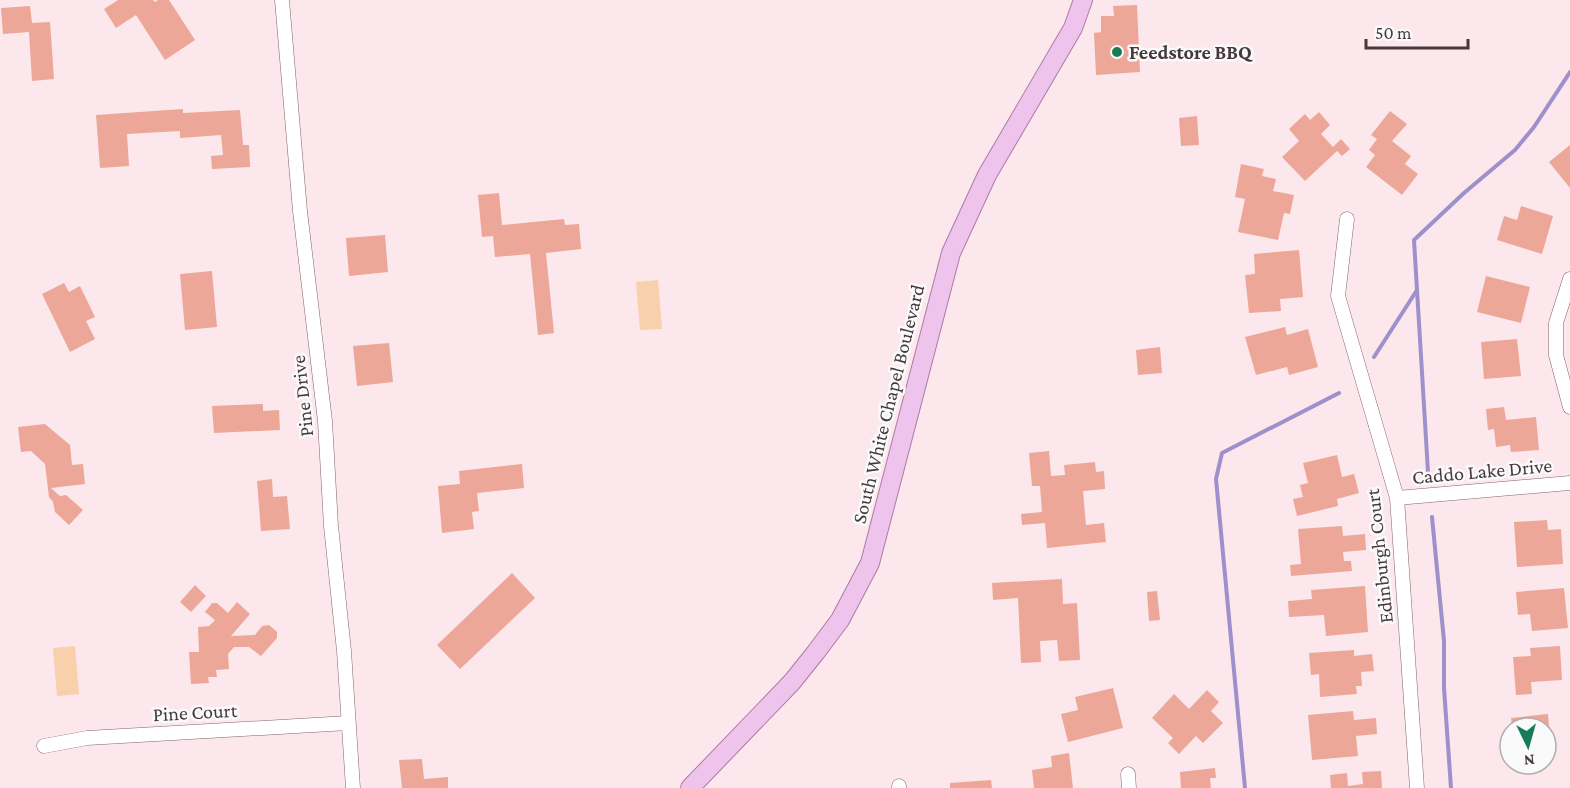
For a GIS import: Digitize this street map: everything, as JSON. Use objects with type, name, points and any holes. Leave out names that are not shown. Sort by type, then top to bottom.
[{"type":"main road","name":"South White Chapel Boulevard","points":[[690,788],[792,682],[816,652],[840,620],[870,563],[951,253],[987,175],[1073,28],[1083,0]]},
{"type":"street","name":"Pine Drive","points":[[282,0],[300,210],[325,421],[353,788]]},
{"type":"street","name":"Edinburgh Court","points":[[1347,219],[1338,296],[1397,498],[1417,788]]},
{"type":"street","points":[[1570,279],[1557,323],[1556,355],[1570,407]]},
{"type":"street","name":"Caddo Lake Drive","points":[[1397,498],[1570,483]]},
{"type":"street","name":"Pine Court","points":[[44,746],[87,738],[348,723]]},
{"type":"shaded area","points":[[658,280],[662,329],[640,330],[636,282]]},
{"type":"shaded area","points":[[75,646],[79,694],[57,696],[53,648]]},
{"type":"building","points":[[118,0],[153,0],[155,2],[169,0],[195,40],[165,60],[136,15],[116,28],[104,9]]},
{"type":"building","name":"Feedstore BBQ","points":[[1137,5],[1140,72],[1096,75],[1094,33],[1101,32],[1101,16],[1114,16],[1113,6]]},
{"type":"building","points":[[30,6],[32,23],[50,22],[54,79],[32,81],[29,32],[3,34],[1,8]]},
{"type":"building","points":[[183,109],[183,113],[240,110],[243,145],[249,145],[250,167],[212,169],[211,156],[223,155],[221,135],[180,138],[180,131],[127,134],[129,166],[100,168],[96,115]]},
{"type":"building","points":[[1390,111],[1407,124],[1392,141],[1411,156],[1405,164],[1418,174],[1402,195],[1366,167],[1375,155],[1369,150],[1377,139],[1371,135]]},
{"type":"building","points":[[1319,112],[1330,125],[1321,134],[1333,147],[1341,139],[1350,149],[1342,156],[1337,151],[1305,181],[1282,157],[1299,141],[1289,129],[1305,114],[1310,120]]},
{"type":"building","points":[[1197,116],[1199,145],[1181,146],[1179,118]]},
{"type":"building","points":[[1570,145],[1570,188],[1549,162]]},
{"type":"building","points":[[1241,164],[1264,169],[1262,176],[1276,179],[1273,191],[1294,195],[1290,214],[1284,213],[1278,240],[1238,232],[1245,199],[1235,197]]},
{"type":"building","points":[[499,193],[502,225],[564,219],[565,225],[579,224],[581,249],[546,253],[554,333],[538,335],[530,254],[495,257],[493,236],[482,237],[478,195]]},
{"type":"building","points":[[1521,206],[1553,216],[1542,254],[1497,240],[1504,216],[1517,220]]},
{"type":"building","points":[[385,235],[388,272],[349,276],[346,238]]},
{"type":"building","points":[[1299,250],[1303,297],[1280,299],[1281,311],[1249,313],[1245,275],[1255,274],[1254,254]]},
{"type":"building","points":[[212,271],[217,327],[185,330],[180,274]]},
{"type":"building","points":[[1486,276],[1530,287],[1521,323],[1477,312]]},
{"type":"building","points":[[64,283],[69,292],[80,286],[95,317],[86,321],[95,339],[70,352],[42,294]]},
{"type":"building","points":[[1285,327],[1287,335],[1308,329],[1318,367],[1289,375],[1287,367],[1256,375],[1245,337]]},
{"type":"building","points":[[1517,339],[1521,376],[1484,379],[1481,342]]},
{"type":"building","points":[[389,343],[393,382],[357,386],[353,346]]},
{"type":"building","points":[[1160,347],[1162,373],[1138,375],[1136,350]]},
{"type":"building","points":[[263,404],[263,411],[279,410],[280,430],[214,433],[212,406]]},
{"type":"building","points":[[1504,407],[1506,420],[1536,417],[1539,450],[1511,452],[1510,445],[1496,447],[1494,429],[1488,430],[1486,409]]},
{"type":"building","points":[[45,424],[70,445],[72,465],[83,464],[85,484],[51,488],[60,496],[66,495],[83,510],[69,525],[55,512],[53,502],[49,497],[45,464],[31,451],[21,452],[18,427]]},
{"type":"building","points":[[1049,451],[1051,476],[1065,475],[1064,465],[1095,462],[1096,472],[1104,471],[1105,489],[1083,491],[1086,525],[1104,523],[1106,542],[1047,548],[1045,523],[1022,525],[1021,514],[1042,512],[1040,486],[1032,486],[1029,453]]},
{"type":"building","points":[[1337,455],[1342,477],[1354,474],[1359,493],[1337,499],[1338,506],[1297,516],[1293,499],[1303,497],[1300,485],[1308,483],[1303,463]]},
{"type":"building","points":[[522,464],[524,488],[477,493],[479,511],[472,512],[474,529],[442,533],[438,486],[460,484],[459,471]]},
{"type":"building","points":[[272,479],[273,497],[287,496],[290,529],[261,531],[257,481]]},
{"type":"building","points":[[1547,520],[1548,530],[1561,529],[1563,564],[1517,567],[1514,522]]},
{"type":"building","points":[[1342,526],[1343,536],[1365,534],[1366,550],[1343,552],[1344,561],[1351,561],[1352,571],[1291,576],[1290,565],[1301,564],[1298,529]]},
{"type":"building","points":[[512,573],[535,598],[460,669],[437,645]]},
{"type":"building","points":[[1062,579],[1063,604],[1077,603],[1080,660],[1059,661],[1057,640],[1040,641],[1041,662],[1021,663],[1018,598],[993,600],[992,583]]},
{"type":"building","points":[[195,585],[206,596],[191,612],[180,602]]},
{"type":"building","points":[[1365,586],[1368,632],[1326,636],[1324,615],[1289,617],[1288,601],[1312,599],[1311,590]]},
{"type":"building","points":[[1564,588],[1568,628],[1532,631],[1530,614],[1518,615],[1516,592]]},
{"type":"building","points":[[1157,591],[1160,620],[1149,621],[1147,592]]},
{"type":"building","points":[[237,602],[250,614],[231,636],[255,635],[262,626],[269,625],[277,632],[277,638],[261,656],[249,647],[234,647],[228,654],[229,669],[216,670],[217,677],[208,677],[209,683],[191,684],[189,652],[199,652],[198,627],[209,626],[215,620],[205,612],[212,603],[217,603],[228,613]]},
{"type":"building","points":[[1560,646],[1562,680],[1531,682],[1532,694],[1516,695],[1513,657],[1531,656],[1530,648]]},
{"type":"building","points":[[1354,650],[1354,656],[1372,654],[1374,671],[1361,672],[1362,686],[1356,686],[1357,694],[1320,697],[1319,674],[1311,675],[1309,653]]},
{"type":"building","points":[[1113,688],[1123,728],[1068,742],[1061,714],[1078,710],[1075,697]]},
{"type":"building","points":[[1207,690],[1219,702],[1211,711],[1223,723],[1203,743],[1196,736],[1179,754],[1168,743],[1173,738],[1152,718],[1174,694],[1189,709]]},
{"type":"building","points":[[1353,711],[1354,720],[1376,718],[1377,734],[1356,736],[1358,756],[1312,760],[1308,715]]},
{"type":"building","points":[[1069,753],[1073,788],[1034,788],[1032,770],[1052,767],[1051,756]]},
{"type":"building","points":[[422,759],[424,779],[448,777],[448,788],[402,788],[399,760]]},
{"type":"building","points":[[1215,768],[1216,778],[1210,778],[1211,788],[1181,788],[1180,772]]},
{"type":"building","points":[[1381,771],[1382,788],[1331,788],[1330,775],[1347,773],[1348,786],[1363,784],[1362,772]]},
{"type":"building","points":[[991,780],[992,788],[950,788],[950,783]]},
{"type":"waterway","points":[[1428,472],[1414,240],[1464,193],[1515,150],[1534,127],[1570,72]]},
{"type":"waterway","points":[[1374,357],[1417,290]]},
{"type":"waterway","points":[[1245,788],[1216,479],[1222,453],[1339,393]]},
{"type":"waterway","points":[[1432,517],[1444,641],[1444,688],[1451,788]]},
{"type":"place","name":"Feedstore BBQ","points":[[1117,52]]}]
